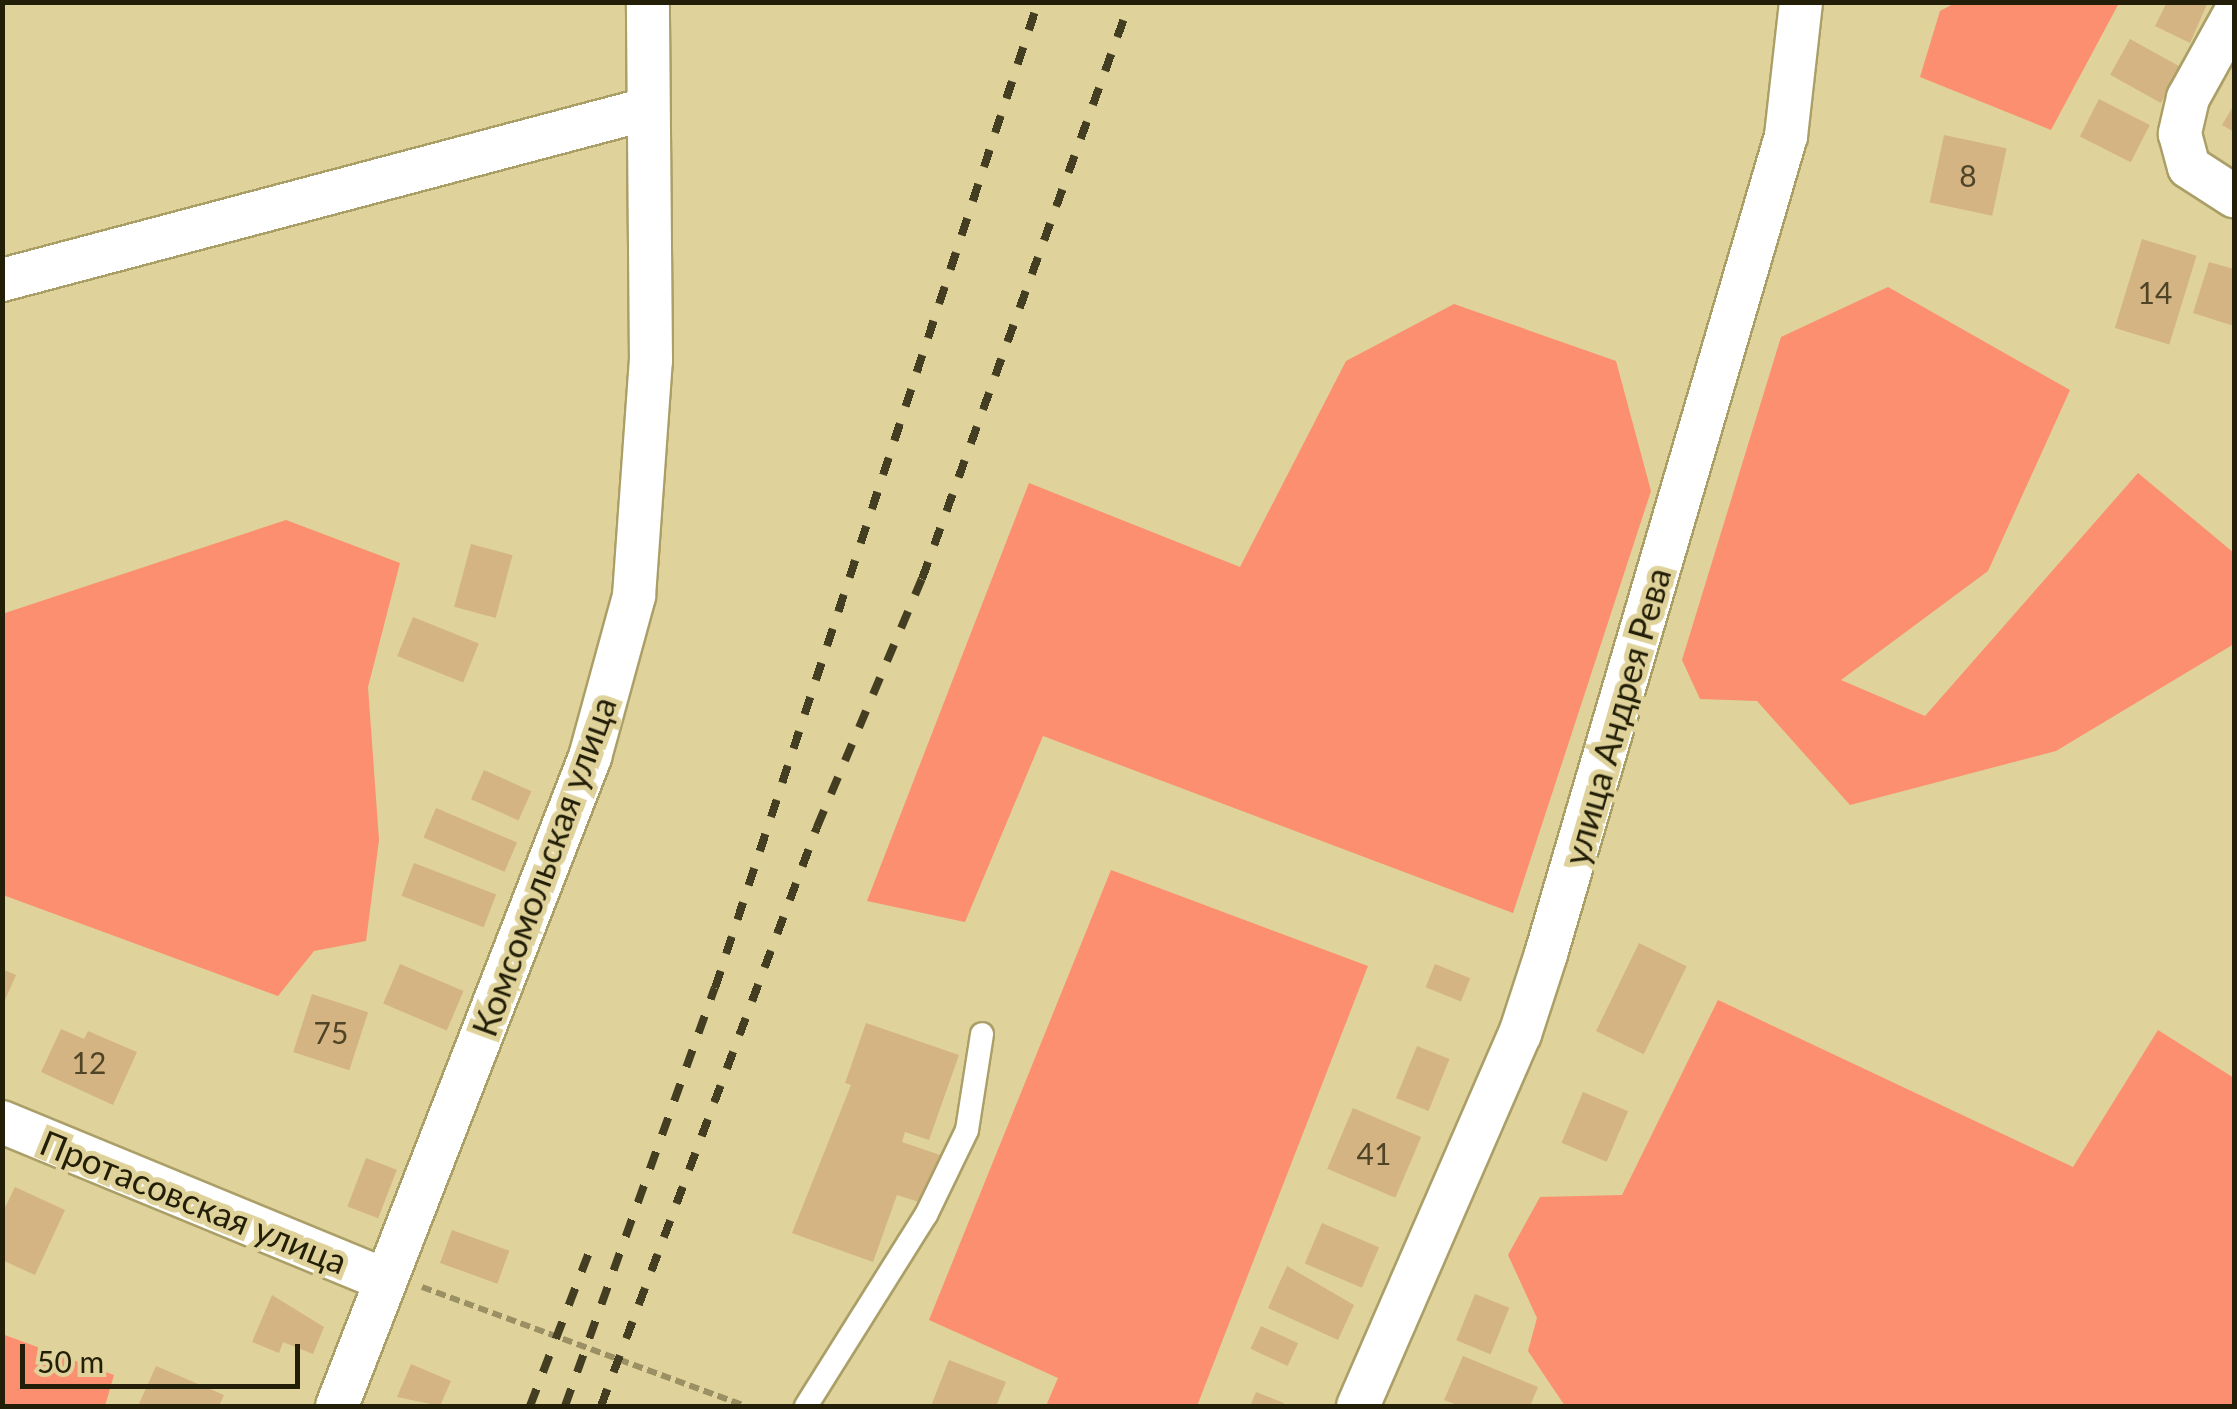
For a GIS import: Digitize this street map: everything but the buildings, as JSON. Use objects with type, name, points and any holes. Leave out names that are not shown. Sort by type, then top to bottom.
[{"type":"street","name":"Комсомольская улица","points":[[337,1406],[590,757],[634,596],[650,361],[648,2]]},
{"type":"street","name":"улица Андрея Рева","points":[[1358,1406],[1512,1052],[1546,954],[1786,136],[1801,2]]},
{"type":"street","points":[[2234,15],[2188,98],[2180,134],[2189,168],[2234,196]]},
{"type":"street","points":[[2,280],[647,109]]},
{"type":"street","name":"Протасовская улица","points":[[2,1122],[386,1280]]},
{"type":"lane","points":[[806,1406],[926,1215],[967,1130],[982,1034]]},
{"type":"path","points":[[386,1280],[510,1315],[746,1406]]},
{"type":"shaded area","points":[[1957,2],[2119,3],[2051,130],[1920,77],[1940,11]]},
{"type":"shaded area","points":[[1888,287],[2070,390],[1988,571],[1841,680],[1925,716],[2138,473],[2234,553],[2234,644],[2056,751],[1850,805],[1757,701],[1700,699],[1682,660],[1781,337]]},
{"type":"shaded area","points":[[1454,304],[1616,361],[1651,491],[1513,913],[1043,736],[965,922],[867,901],[1029,483],[1240,567],[1346,361]]},
{"type":"shaded area","points":[[286,520],[400,563],[368,687],[379,840],[366,941],[314,951],[278,996],[3,895],[2,614]]},
{"type":"shaded area","points":[[1111,870],[1368,966],[1197,1406],[1046,1406],[1058,1378],[929,1320]]},
{"type":"shaded area","points":[[1718,1000],[2073,1167],[2158,1030],[2234,1078],[2234,1406],[1565,1406],[1528,1351],[1537,1318],[1508,1255],[1540,1197],[1622,1195]]},
{"type":"shaded area","points":[[2,1334],[114,1375],[105,1406],[3,1406]]},
{"type":"railway","points":[[565,1406],[715,988],[1038,2]]},
{"type":"railway","points":[[601,1406],[817,827],[922,579],[1130,2]]},
{"type":"railway","points":[[530,1406],[589,1252]]}]
